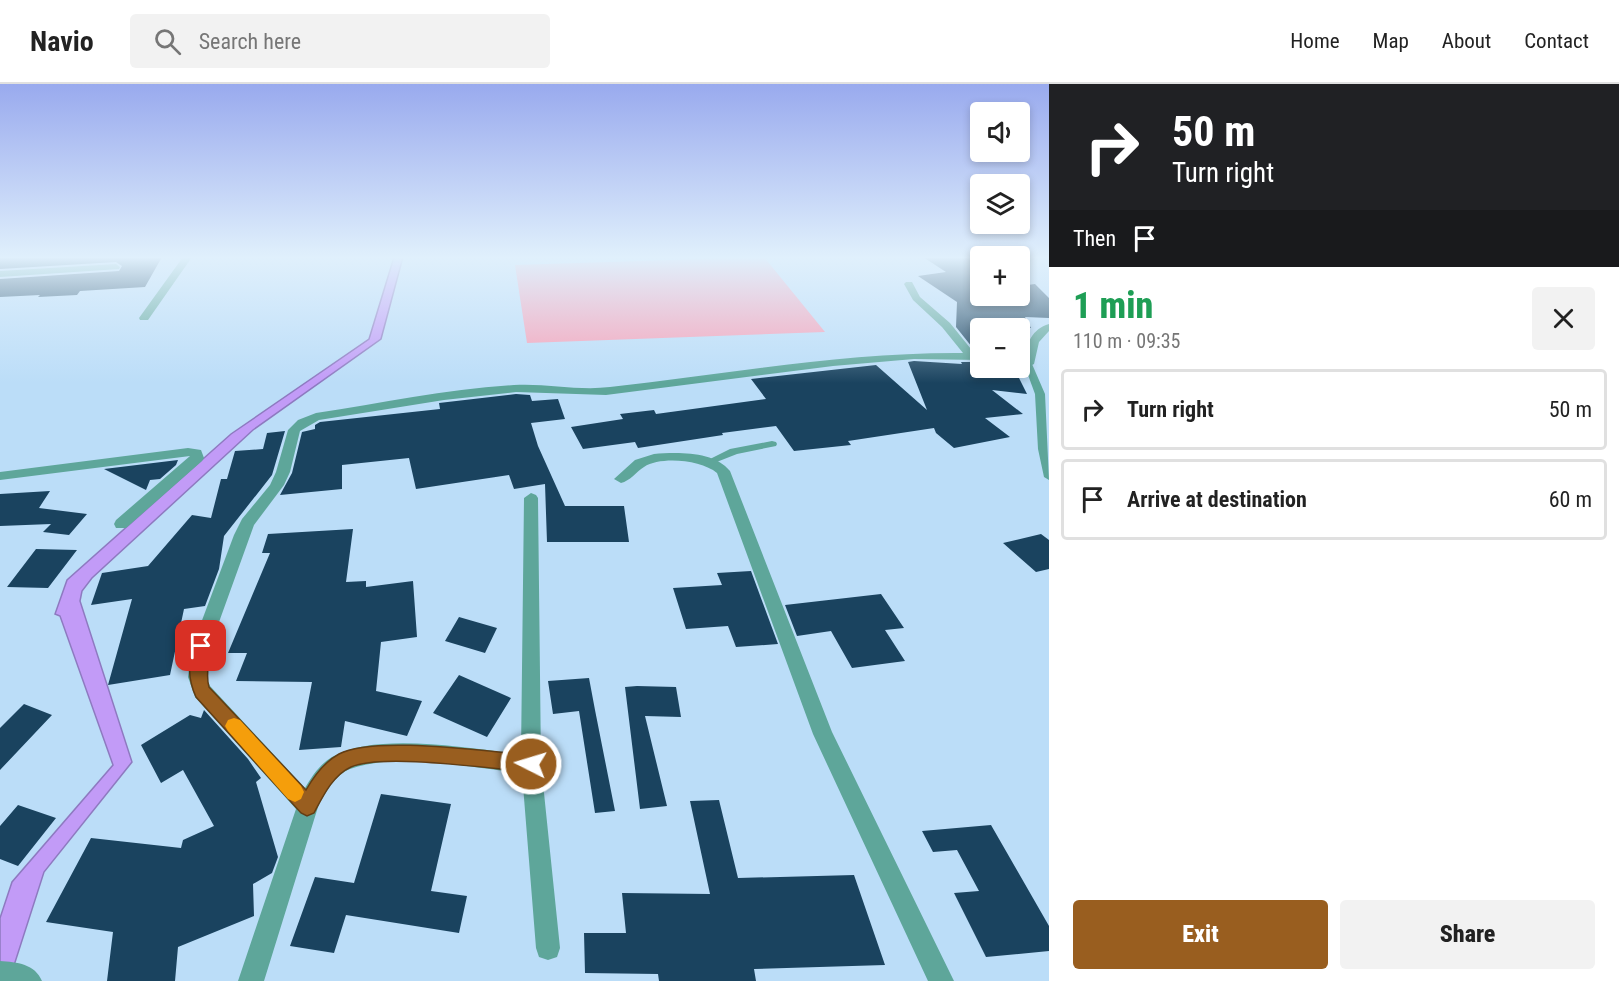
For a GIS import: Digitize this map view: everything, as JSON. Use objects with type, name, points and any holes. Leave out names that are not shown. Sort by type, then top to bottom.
[{"type":"street","points":[[144,318],[158,299]]},
{"type":"street","points":[[917,299],[970,351]]},
{"type":"street","points":[[1030,350],[1041,330],[1049,327]]},
{"type":"street","points":[[307,806],[202,692],[197,677],[204,639],[242,535],[248,523],[277,485],[283,472],[294,430],[302,423],[316,417],[377,406],[516,388],[606,391],[833,363],[914,356],[970,357]]},
{"type":"street","points":[[0,476],[188,452],[196,453],[197,458],[121,524]]},
{"type":"street","points":[[621,479],[636,464],[662,458],[710,462],[719,465],[723,471],[823,734],[941,981]]},
{"type":"street","points":[[531,498],[531,764],[548,948]]},
{"type":"street","points":[[251,981],[307,806],[318,786],[329,773],[346,760],[365,756],[404,754],[531,764]]},
{"type":"lane","points":[[1030,375],[1040,394],[1043,448],[1049,477]]},
{"type":"lane","points":[[710,462],[734,451],[772,444]]},
{"type":"shaded area","points":[[381,299],[392,299],[381,339],[253,430],[92,578],[82,591],[80,601],[132,762],[44,872],[9,981],[0,981],[0,918],[12,882],[113,765],[60,616],[55,614],[67,580],[231,434],[369,339]]},
{"type":"shaded area","points":[[520,299],[798,299],[825,332],[527,343]]},
{"type":"building","points":[[952,299],[970,299],[970,306],[1030,306],[1030,299],[1049,299],[1049,318],[970,318],[970,344],[956,327],[957,302]]},
{"type":"building","points":[[908,362],[962,364],[961,362],[970,362],[970,378],[1019,378],[1027,394],[992,390],[1023,414],[985,418],[1010,437],[954,448],[936,433],[934,428],[848,441],[851,445],[794,451],[776,426],[638,448],[635,442],[583,449],[571,427],[623,419],[620,414],[654,410],[656,414],[766,399],[751,379],[876,365],[927,410]]},
{"type":"building","points":[[516,394],[530,395],[532,401],[558,399],[565,419],[531,423],[538,446],[565,506],[624,506],[629,542],[547,542],[545,484],[514,489],[509,475],[416,489],[409,458],[342,465],[342,489],[280,495],[292,473],[302,432],[315,429],[315,425],[320,422],[440,409],[439,403]]},
{"type":"building","points":[[285,431],[272,475],[224,536],[219,569],[205,606],[184,609],[170,675],[108,685],[132,599],[91,605],[102,573],[148,566],[192,515],[211,518],[221,479],[227,479],[235,451],[263,449],[267,433]]},
{"type":"building","points":[[178,460],[176,465],[160,479],[150,480],[146,490],[104,469]]},
{"type":"building","points":[[50,491],[39,508],[87,514],[69,535],[43,532],[51,524],[0,526],[0,494]]},
{"type":"building","points":[[353,529],[346,582],[366,581],[366,587],[413,581],[417,637],[381,642],[376,691],[422,701],[407,736],[345,721],[341,747],[299,750],[312,682],[236,681],[247,653],[228,653],[270,553],[262,553],[268,534]]},
{"type":"building","points":[[1041,534],[1049,540],[1049,569],[1036,572],[1003,543]]},
{"type":"building","points":[[36,549],[77,550],[48,588],[7,587]]},
{"type":"building","points":[[751,571],[778,644],[736,647],[728,626],[686,629],[673,588],[722,585],[717,573]]},
{"type":"building","points":[[881,594],[904,628],[885,630],[905,661],[852,668],[831,631],[797,636],[785,605]]},
{"type":"building","points":[[459,617],[497,628],[485,653],[445,641]]},
{"type":"building","points":[[459,675],[511,698],[487,737],[433,713]]},
{"type":"building","points":[[589,678],[615,811],[595,813],[579,711],[553,714],[548,681]]},
{"type":"building","points":[[625,687],[676,687],[681,717],[645,716],[667,806],[640,809]]},
{"type":"building","points":[[24,704],[52,715],[0,770],[0,728]]},
{"type":"building","points":[[204,710],[248,759],[261,778],[256,782],[278,857],[272,873],[253,884],[254,916],[178,947],[175,981],[107,981],[113,932],[46,922],[91,838],[181,848],[183,840],[214,826],[183,770],[161,783],[141,745],[190,715],[201,718]]},
{"type":"building","points":[[381,794],[451,804],[431,891],[467,896],[459,933],[346,915],[334,953],[290,946],[315,877],[354,883]]},
{"type":"building","points":[[719,800],[738,878],[854,875],[885,965],[754,969],[756,981],[659,981],[658,974],[585,973],[584,933],[626,933],[622,893],[710,894],[690,801]]},
{"type":"building","points":[[18,805],[56,818],[18,866],[0,859],[0,826]]},
{"type":"building","points":[[991,825],[1049,926],[1049,951],[986,957],[954,893],[979,891],[957,850],[933,852],[922,831]]},
{"type":"slow traffic","points":[[234,726],[295,792]]},
{"type":"route","points":[[201,646],[197,677],[202,692],[307,806],[318,786],[329,773],[346,760],[365,756],[395,753],[531,764]]}]
